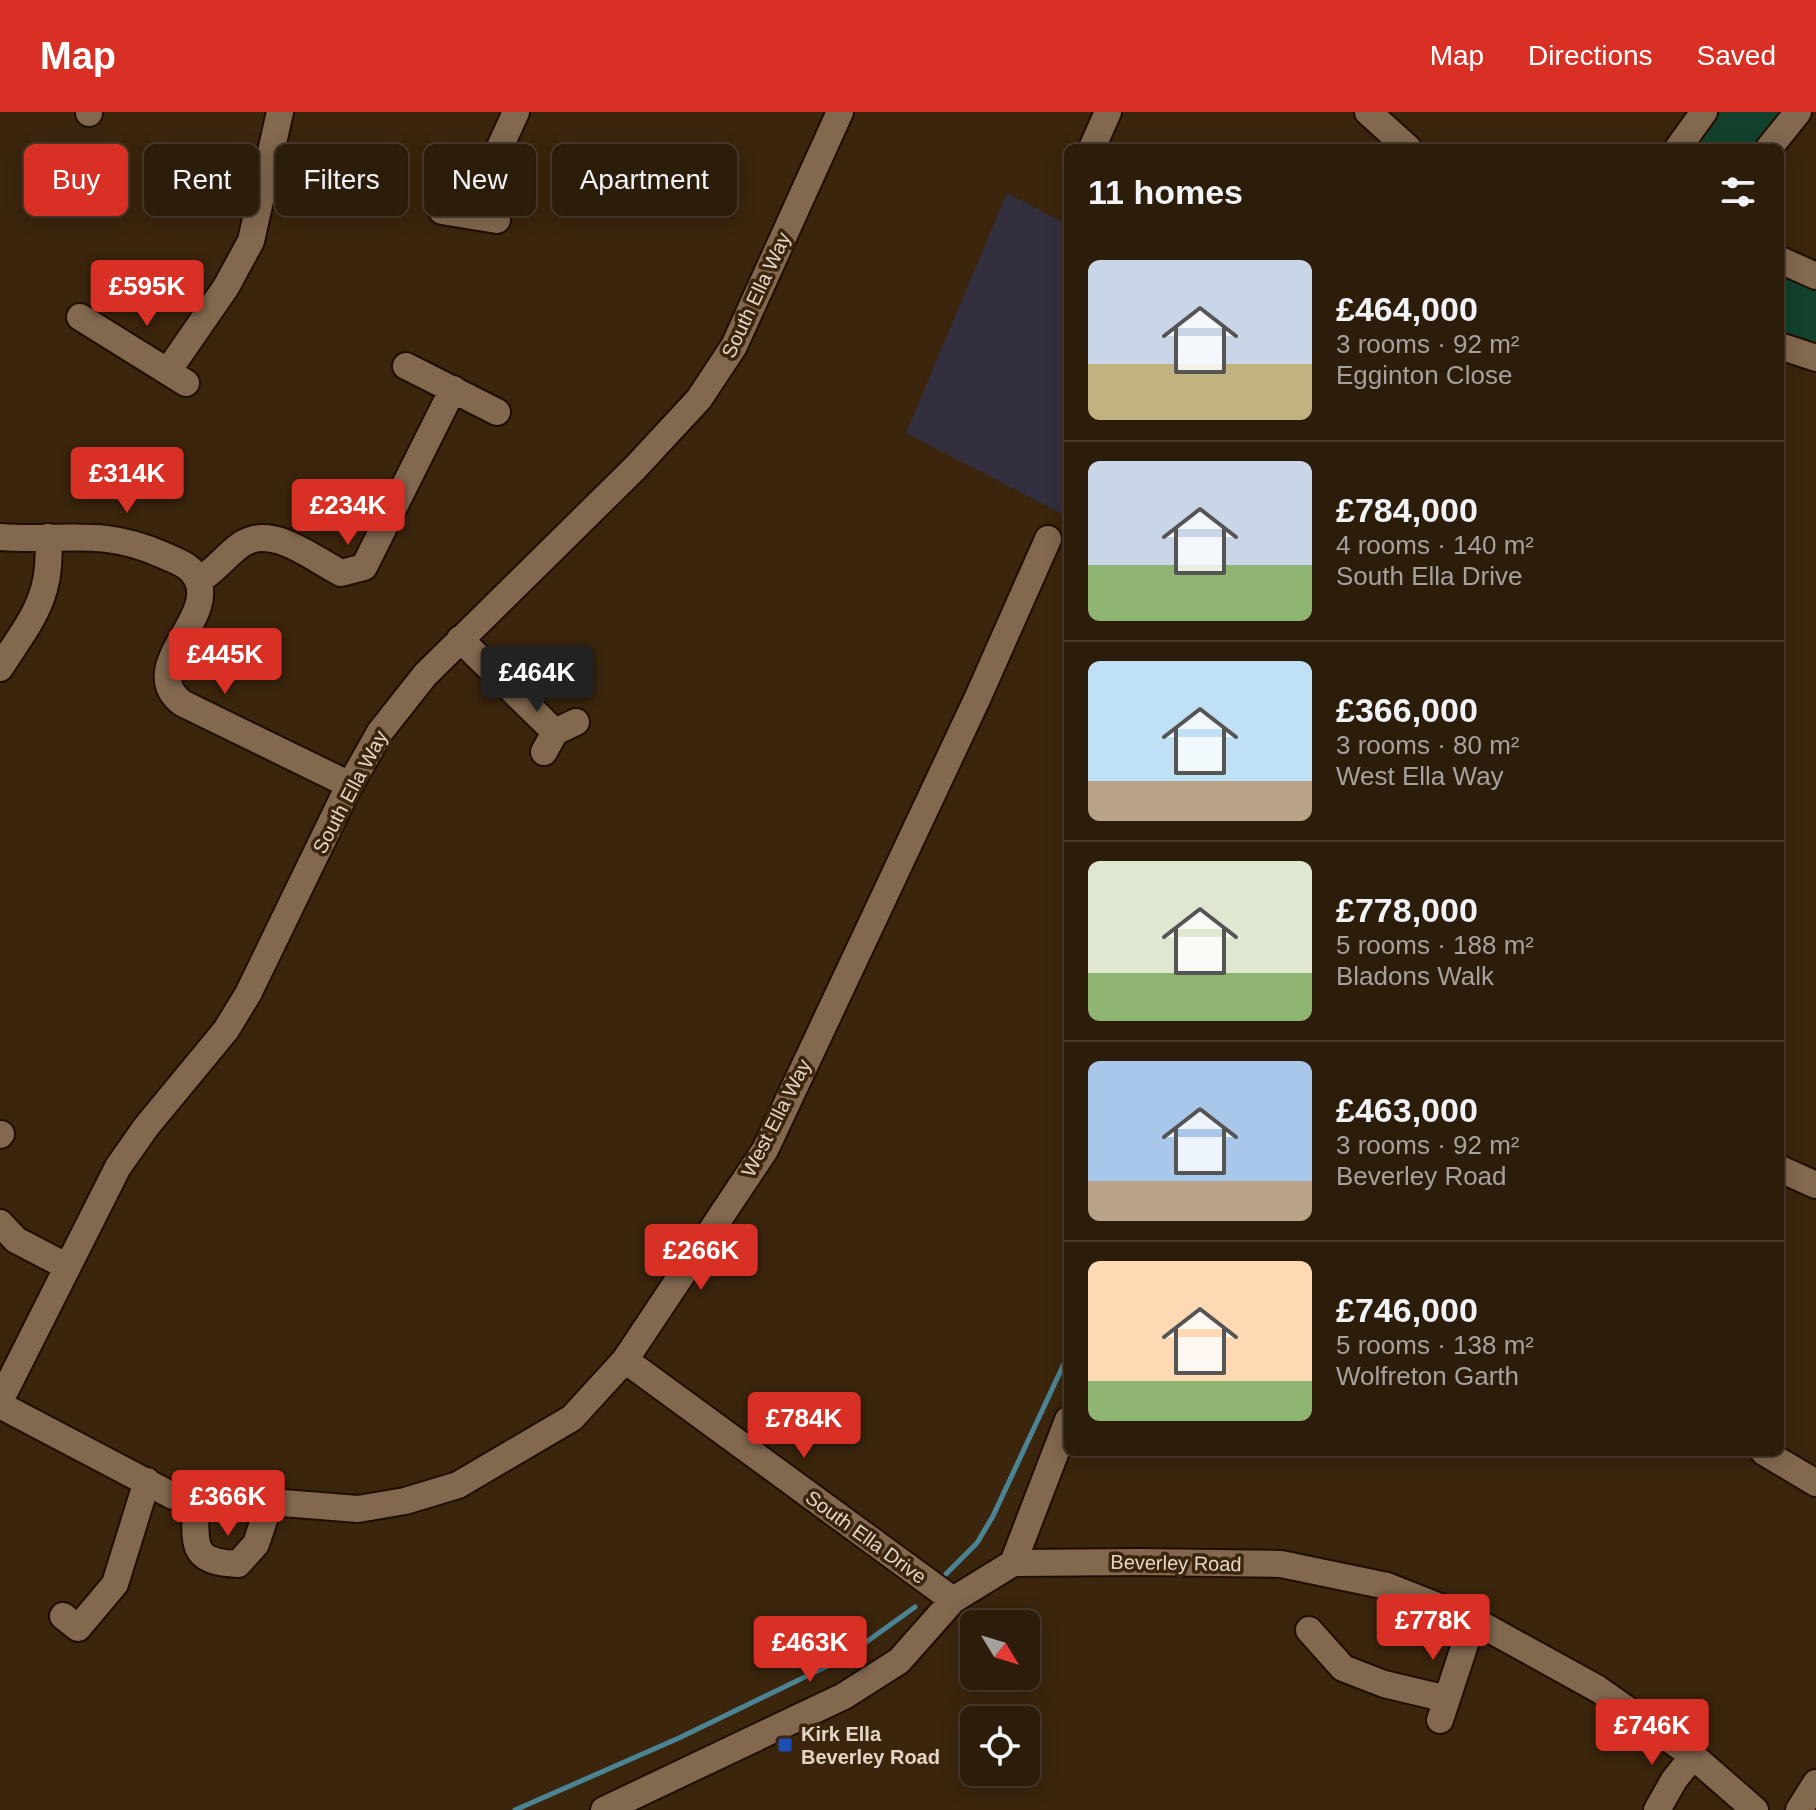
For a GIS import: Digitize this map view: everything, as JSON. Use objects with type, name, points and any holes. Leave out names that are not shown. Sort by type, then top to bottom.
[{"type":"street","points":[[79,315],[177,377],[251,241],[280,112]]},
{"type":"street","points":[[501,144],[516,112]]},
{"type":"street","name":"South Ella Way","points":[[0,1403],[66,1266],[131,1147],[226,1030],[248,994],[350,785],[400,704],[460,639],[675,427],[725,362],[840,112]]},
{"type":"street","points":[[1094,144],[1108,112]]},
{"type":"street","points":[[1368,112],[1404,144]]},
{"type":"street","points":[[1681,144],[1704,112]]},
{"type":"street","points":[[1772,144],[1798,112]]},
{"type":"street","points":[[475,216],[497,220]]},
{"type":"street","points":[[1784,262],[1816,276]]},
{"type":"street","points":[[1784,347],[1816,358]]},
{"type":"street","points":[[406,366],[497,412]]},
{"type":"street","points":[[198,581],[245,542],[262,537],[275,538],[341,573],[352,573],[364,567],[453,389]]},
{"type":"street","points":[[0,537],[94,535],[126,540],[187,566],[198,581],[199,602],[168,672],[171,693],[182,703],[350,785]]},
{"type":"street","points":[[0,668],[45,593],[50,571],[48,537]]},
{"type":"street","name":"West Ella Way","points":[[195,1500],[229,1491],[270,1502],[358,1509],[405,1501],[458,1485],[572,1418],[625,1360],[765,1150],[978,697],[1048,539]]},
{"type":"street","points":[[460,639],[558,735]]},
{"type":"street","points":[[1784,1171],[1816,1185]]},
{"type":"street","points":[[0,1223],[16,1240],[66,1266]]},
{"type":"street","name":"South Ella Drive","points":[[625,1360],[953,1600]]},
{"type":"street","points":[[0,1403],[173,1496],[195,1500],[194,1533],[202,1555],[212,1563],[238,1564],[256,1544],[270,1502]]},
{"type":"street","points":[[604,1810],[844,1696],[899,1661],[953,1600],[1013,1563],[1064,1430]]},
{"type":"street","points":[[1771,1456],[1816,1483]]},
{"type":"street","points":[[63,1616],[78,1628],[115,1584],[147,1481]]},
{"type":"street","name":"Beverley Road","points":[[1013,1563],[1281,1564],[1387,1586],[1473,1620],[1598,1689],[1693,1756],[1755,1810]]},
{"type":"street","points":[[1320,1636],[1343,1668],[1444,1709],[1473,1620]]},
{"type":"street","points":[[1657,1810],[1674,1780],[1693,1756]]},
{"type":"street","points":[[1799,1810],[1816,1783]]},
{"type":"shaded area","points":[[1007,193],[1064,223],[1064,515],[906,433]]},
{"type":"green space","points":[[1716,112],[1788,112],[1761,144],[1693,144]]},
{"type":"green space","points":[[1784,271],[1816,285],[1816,345],[1784,333]]},
{"type":"waterway","points":[[946,1574],[977,1543],[993,1516],[1064,1364]]},
{"type":"waterway","points":[[515,1810],[679,1738],[844,1658],[915,1607]]},
{"type":"place","name":"Kirk Ella Beverley Road","points":[[785,1745]]}]
